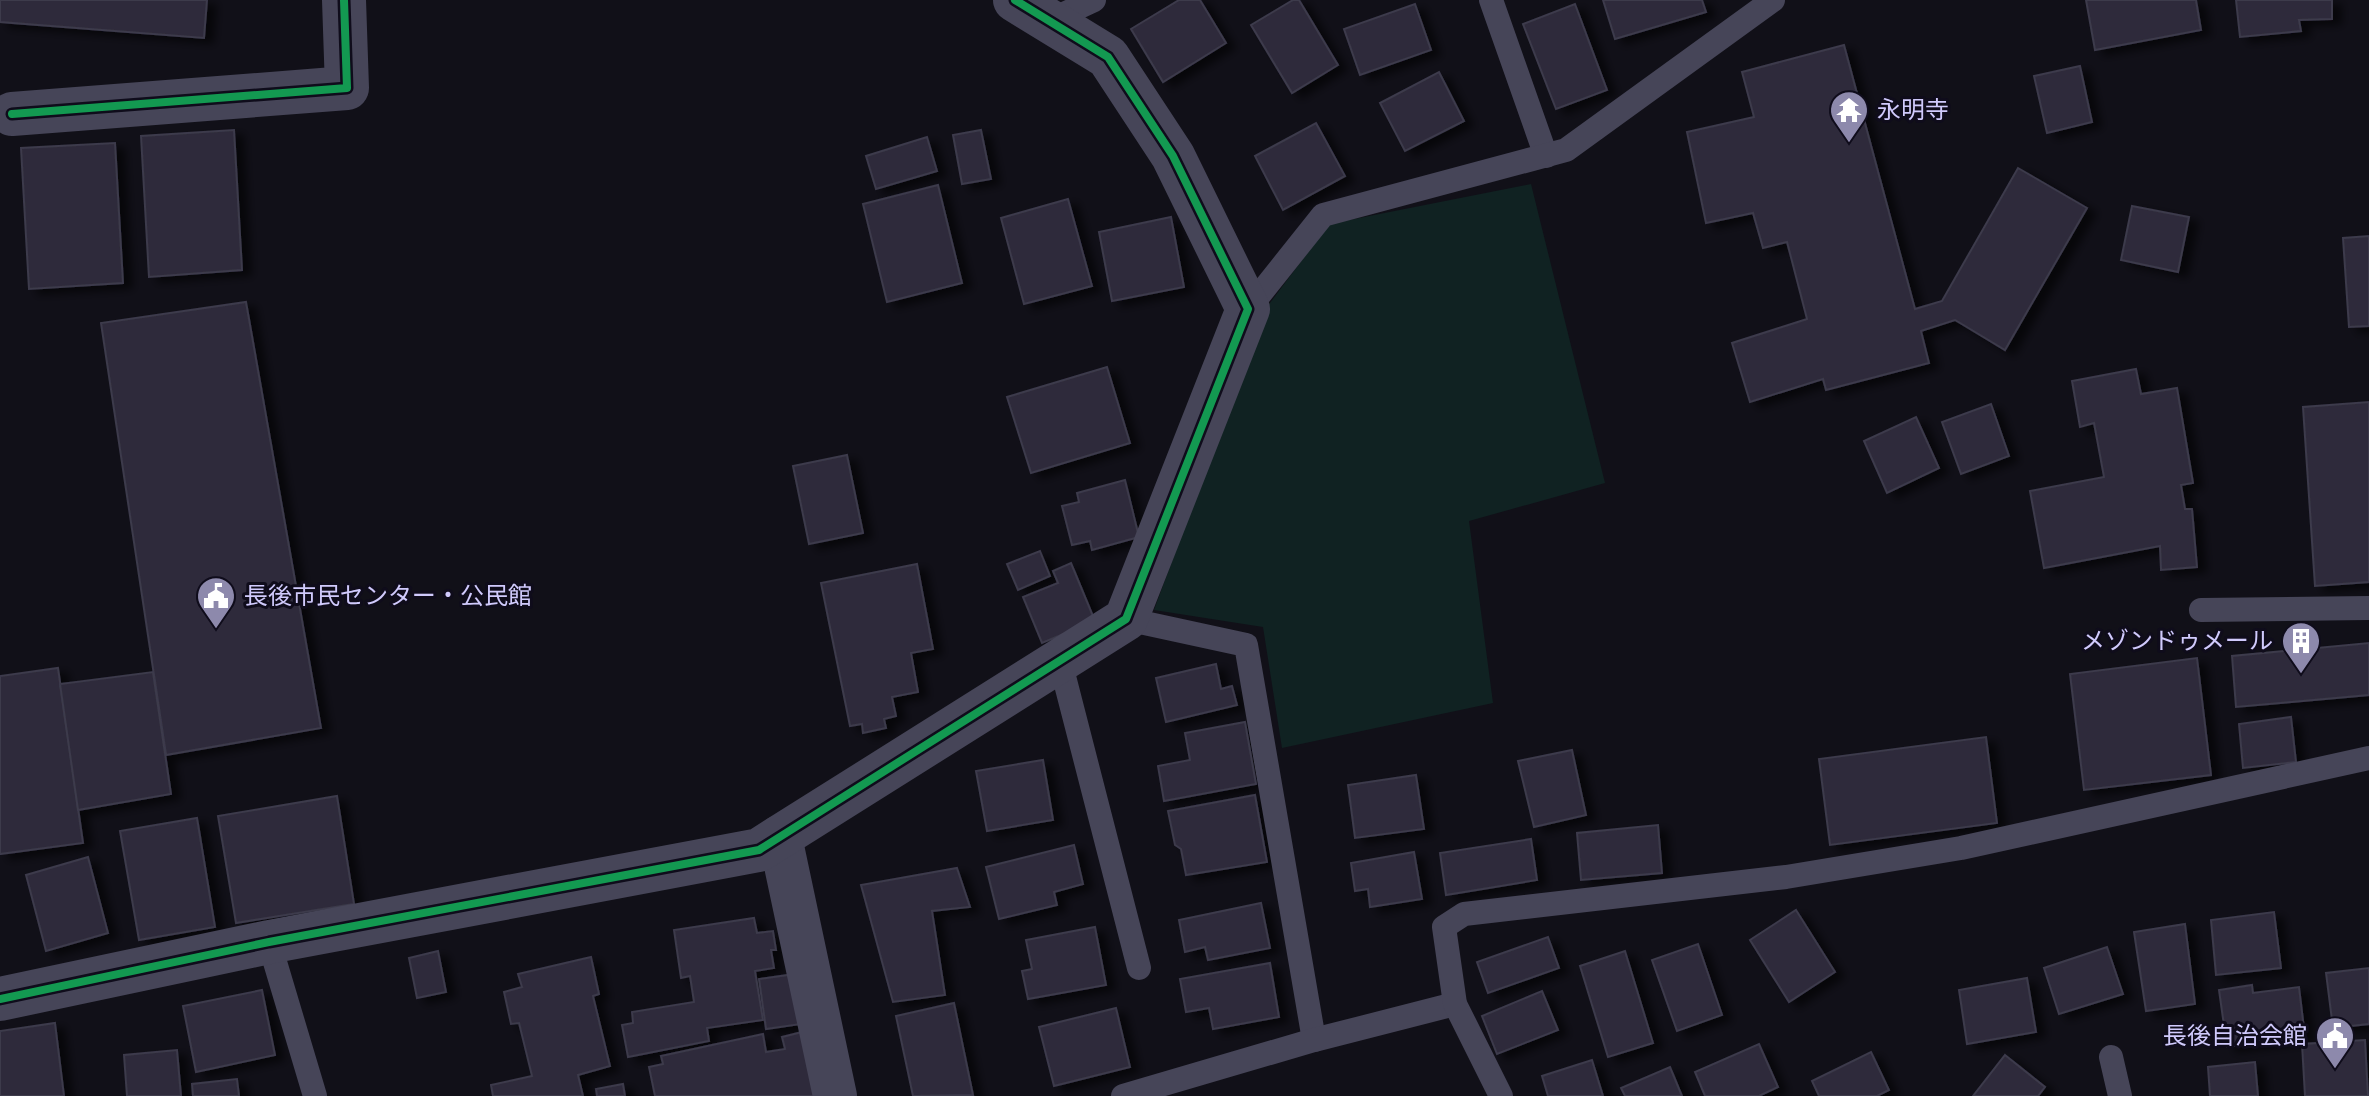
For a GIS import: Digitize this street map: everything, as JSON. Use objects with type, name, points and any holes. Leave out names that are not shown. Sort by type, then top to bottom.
[{"type":"street","points":[[12,114],[347,88],[344,0]]},
{"type":"street","points":[[0,999],[269,942],[759,850],[1126,619],[1248,309],[1173,156],[1108,57],[1033,10]]},
{"type":"street","points":[[780,837],[835,1096]]},
{"type":"lane","points":[[1033,10],[1094,0]]},
{"type":"lane","points":[[1491,0],[1546,156]]},
{"type":"lane","points":[[1248,309],[1323,215],[1566,150],[1773,0]]},
{"type":"lane","points":[[2201,610],[2369,608]]},
{"type":"lane","points":[[1126,619],[1246,645],[1314,1040]]},
{"type":"lane","points":[[1060,661],[1139,968]]},
{"type":"lane","points":[[1501,1096],[1455,1004],[1444,927],[1464,914],[1786,877],[1961,848],[2369,758]]},
{"type":"lane","points":[[269,942],[315,1096]]},
{"type":"lane","points":[[1123,1096],[1314,1040],[1455,1004]]},
{"type":"lane","points":[[2111,1057],[2120,1096]]},
{"type":"shaded area","points":[[1531,184],[1605,483],[1469,521],[1493,703],[1282,748],[1263,627],[1154,610],[1264,311],[1329,224]]},
{"type":"building","points":[[0,0],[207,0],[204,38],[0,22]]},
{"type":"building","points":[[1179,0],[1200,0],[1226,43],[1163,82],[1131,29]]},
{"type":"building","points":[[1293,0],[1299,0],[1338,65],[1292,93],[1251,25]]},
{"type":"building","points":[[1603,0],[1702,0],[1706,12],[1615,39]]},
{"type":"building","points":[[2086,0],[2196,0],[2201,30],[2095,50]]},
{"type":"building","points":[[2236,0],[2332,0],[2332,19],[2299,20],[2301,31],[2240,37]]},
{"type":"building","points":[[1415,4],[1431,50],[1360,75],[1344,29]]},
{"type":"building","points":[[1575,4],[1607,90],[1556,109],[1523,24]]},
{"type":"building","points":[[1844,45],[1915,309],[1942,301],[2018,168],[2087,208],[2005,350],[1955,320],[1921,331],[1929,363],[1826,390],[1823,379],[1750,402],[1732,343],[1807,319],[1787,242],[1763,248],[1753,213],[1706,223],[1687,132],[1754,117],[1742,72]]},
{"type":"building","points":[[2080,66],[2092,122],[2047,133],[2034,76]]},
{"type":"building","points":[[1439,72],[1464,121],[1405,151],[1380,103]]},
{"type":"building","points":[[1316,123],[1345,176],[1283,210],[1255,156]]},
{"type":"building","points":[[234,130],[242,270],[149,277],[141,136]]},
{"type":"building","points":[[981,130],[991,179],[962,184],[953,135]]},
{"type":"building","points":[[927,137],[937,171],[876,189],[866,156]]},
{"type":"building","points":[[115,143],[123,283],[29,289],[21,148]]},
{"type":"building","points":[[938,185],[962,283],[887,302],[863,204]]},
{"type":"building","points":[[1068,199],[1092,286],[1024,304],[1001,218]]},
{"type":"building","points":[[2132,206],[2189,217],[2178,272],[2121,260]]},
{"type":"building","points":[[1171,217],[1184,287],[1112,301],[1099,232]]},
{"type":"building","points":[[2369,236],[2369,326],[2349,327],[2343,238]]},
{"type":"building","points":[[246,302],[321,728],[166,755],[101,323]]},
{"type":"building","points":[[1107,367],[1130,443],[1031,473],[1007,397]]},
{"type":"building","points":[[2136,369],[2141,394],[2177,388],[2193,483],[2181,485],[2185,509],[2192,509],[2197,567],[2161,570],[2160,546],[2044,568],[2030,491],[2104,477],[2094,423],[2080,427],[2072,381]]},
{"type":"building","points":[[2369,402],[2369,582],[2315,586],[2303,407]]},
{"type":"building","points":[[1991,404],[2009,456],[1961,474],[1942,422]]},
{"type":"building","points":[[1916,417],[1939,468],[1887,493],[1864,441]]},
{"type":"building","points":[[847,455],[863,533],[809,544],[793,466]]},
{"type":"building","points":[[1125,480],[1139,537],[1092,550],[1090,541],[1072,545],[1062,506],[1079,502],[1077,493]]},
{"type":"building","points":[[1040,551],[1050,576],[1018,590],[1007,564]]},
{"type":"building","points":[[1071,563],[1095,621],[1042,643],[1023,597],[1058,583],[1053,571]]},
{"type":"building","points":[[917,564],[933,649],[911,653],[918,692],[892,697],[896,716],[884,719],[886,728],[863,733],[862,724],[850,726],[821,583]]},
{"type":"building","name":"メゾンドゥメール","points":[[2369,643],[2369,695],[2236,707],[2232,656]]},
{"type":"building","points":[[2197,658],[2211,775],[2084,790],[2070,674]]},
{"type":"building","points":[[1216,664],[1221,689],[1232,686],[1237,705],[1166,722],[1156,678]]},
{"type":"building","points":[[58,668],[83,843],[0,854],[0,676]]},
{"type":"building","points":[[153,672],[171,794],[78,810],[60,684]]},
{"type":"building","points":[[2291,717],[2296,762],[2243,768],[2239,724]]},
{"type":"building","points":[[1245,722],[1256,784],[1164,801],[1158,766],[1190,760],[1185,733]]},
{"type":"building","points":[[1986,737],[1997,823],[1830,845],[1819,759]]},
{"type":"building","points":[[1572,750],[1586,815],[1534,827],[1518,761]]},
{"type":"building","points":[[1043,760],[1053,820],[987,831],[976,771]]},
{"type":"building","points":[[1416,775],[1424,829],[1355,838],[1348,785]]},
{"type":"building","points":[[1255,795],[1267,862],[1186,875],[1181,849],[1175,845],[1168,811]]},
{"type":"building","points":[[337,796],[354,904],[236,923],[218,816]]},
{"type":"building","points":[[197,818],[215,927],[139,940],[120,831]]},
{"type":"building","points":[[1658,825],[1662,873],[1581,880],[1577,833]]},
{"type":"building","points":[[1531,839],[1537,880],[1446,895],[1440,853]]},
{"type":"building","points":[[1074,845],[1083,884],[1054,892],[1057,905],[999,919],[986,867]]},
{"type":"building","points":[[1414,852],[1422,899],[1370,907],[1368,889],[1355,891],[1351,863]]},
{"type":"building","points":[[88,857],[108,933],[46,951],[26,875]]},
{"type":"building","points":[[957,868],[970,907],[932,911],[945,995],[893,1002],[861,885]]},
{"type":"building","points":[[1261,903],[1270,948],[1208,960],[1205,947],[1185,952],[1179,920]]},
{"type":"building","points":[[1796,910],[1835,972],[1789,1002],[1750,940]]},
{"type":"building","points":[[2274,912],[2281,968],[2216,975],[2211,920]]},
{"type":"building","points":[[754,918],[757,933],[773,931],[776,950],[771,950],[774,968],[755,971],[763,1020],[707,1028],[709,1041],[628,1057],[622,1025],[633,1023],[632,1012],[694,1002],[690,976],[681,978],[674,930]]},
{"type":"building","points":[[2185,924],[2195,1004],[2146,1011],[2134,932]]},
{"type":"building","points":[[1095,927],[1106,985],[1028,999],[1022,971],[1032,969],[1026,940]]},
{"type":"building","points":[[1548,937],[1559,968],[1488,993],[1477,962]]},
{"type":"building","points":[[1698,944],[1722,1015],[1677,1031],[1652,960]]},
{"type":"building","points":[[2107,947],[2123,994],[2059,1014],[2044,968]]},
{"type":"building","points":[[438,951],[446,992],[417,998],[409,958]]},
{"type":"building","points":[[1625,951],[1653,1043],[1608,1057],[1580,966]]},
{"type":"building","points":[[591,957],[599,994],[593,996],[610,1066],[578,1075],[583,1096],[493,1096],[491,1085],[532,1076],[519,1023],[511,1024],[504,992],[522,987],[518,974]]},
{"type":"building","points":[[1270,963],[1279,1017],[1213,1029],[1209,1008],[1186,1012],[1180,979]]},
{"type":"building","points":[[2369,968],[2369,1024],[2333,1028],[2326,973]]},
{"type":"building","points":[[795,974],[801,1024],[766,1029],[759,979]]},
{"type":"building","points":[[2027,978],[2036,1032],[1967,1044],[1959,990]]},
{"type":"building","points":[[2252,985],[2253,993],[2299,987],[2305,1037],[2227,1047],[2219,990]]},
{"type":"building","points":[[262,990],[275,1055],[196,1072],[183,1006]]},
{"type":"building","points":[[1542,991],[1558,1030],[1497,1054],[1482,1016]]},
{"type":"building","points":[[954,1003],[973,1095],[913,1096],[896,1016]]},
{"type":"building","points":[[1116,1008],[1130,1067],[1054,1086],[1039,1027]]},
{"type":"building","points":[[55,1023],[64,1096],[0,1096],[0,1031]]},
{"type":"building","points":[[806,1031],[816,1096],[655,1096],[649,1067],[663,1064],[661,1056],[763,1034],[766,1052],[785,1049],[782,1037]]},
{"type":"building","name":"長後自治会館","points":[[2365,1040],[2368,1096],[2305,1096],[2302,1044]]},
{"type":"building","points":[[1759,1044],[1778,1087],[1759,1096],[1705,1096],[1695,1072]]},
{"type":"building","points":[[177,1050],[181,1096],[127,1096],[124,1055]]},
{"type":"building","points":[[1871,1052],[1889,1090],[1877,1096],[1819,1096],[1812,1081]]},
{"type":"building","points":[[2005,1055],[2045,1087],[2038,1096],[1973,1096]]},
{"type":"building","points":[[1592,1060],[1603,1096],[1548,1096],[1542,1076]]},
{"type":"building","points":[[2255,1062],[2258,1096],[2210,1096],[2208,1067]]},
{"type":"building","points":[[1670,1067],[1682,1096],[1625,1096],[1621,1088]]},
{"type":"building","points":[[237,1079],[239,1096],[193,1096],[192,1084]]},
{"type":"building","points":[[623,1084],[625,1096],[597,1096],[596,1089]]},
{"type":"cycle path","points":[[12,114],[347,88],[344,0]]},
{"type":"cycle path","points":[[0,999],[269,942],[759,850],[1126,619],[1248,309],[1173,156],[1108,57],[1015,0]]},
{"type":"place","name":"永明寺","points":[[1849,144]]},
{"type":"place","name":"長後市民センター・公民館","points":[[216,630]]},
{"type":"place","name":"メゾンドゥメール","points":[[2301,675]]},
{"type":"place","name":"長後自治会館","points":[[2335,1070]]}]
